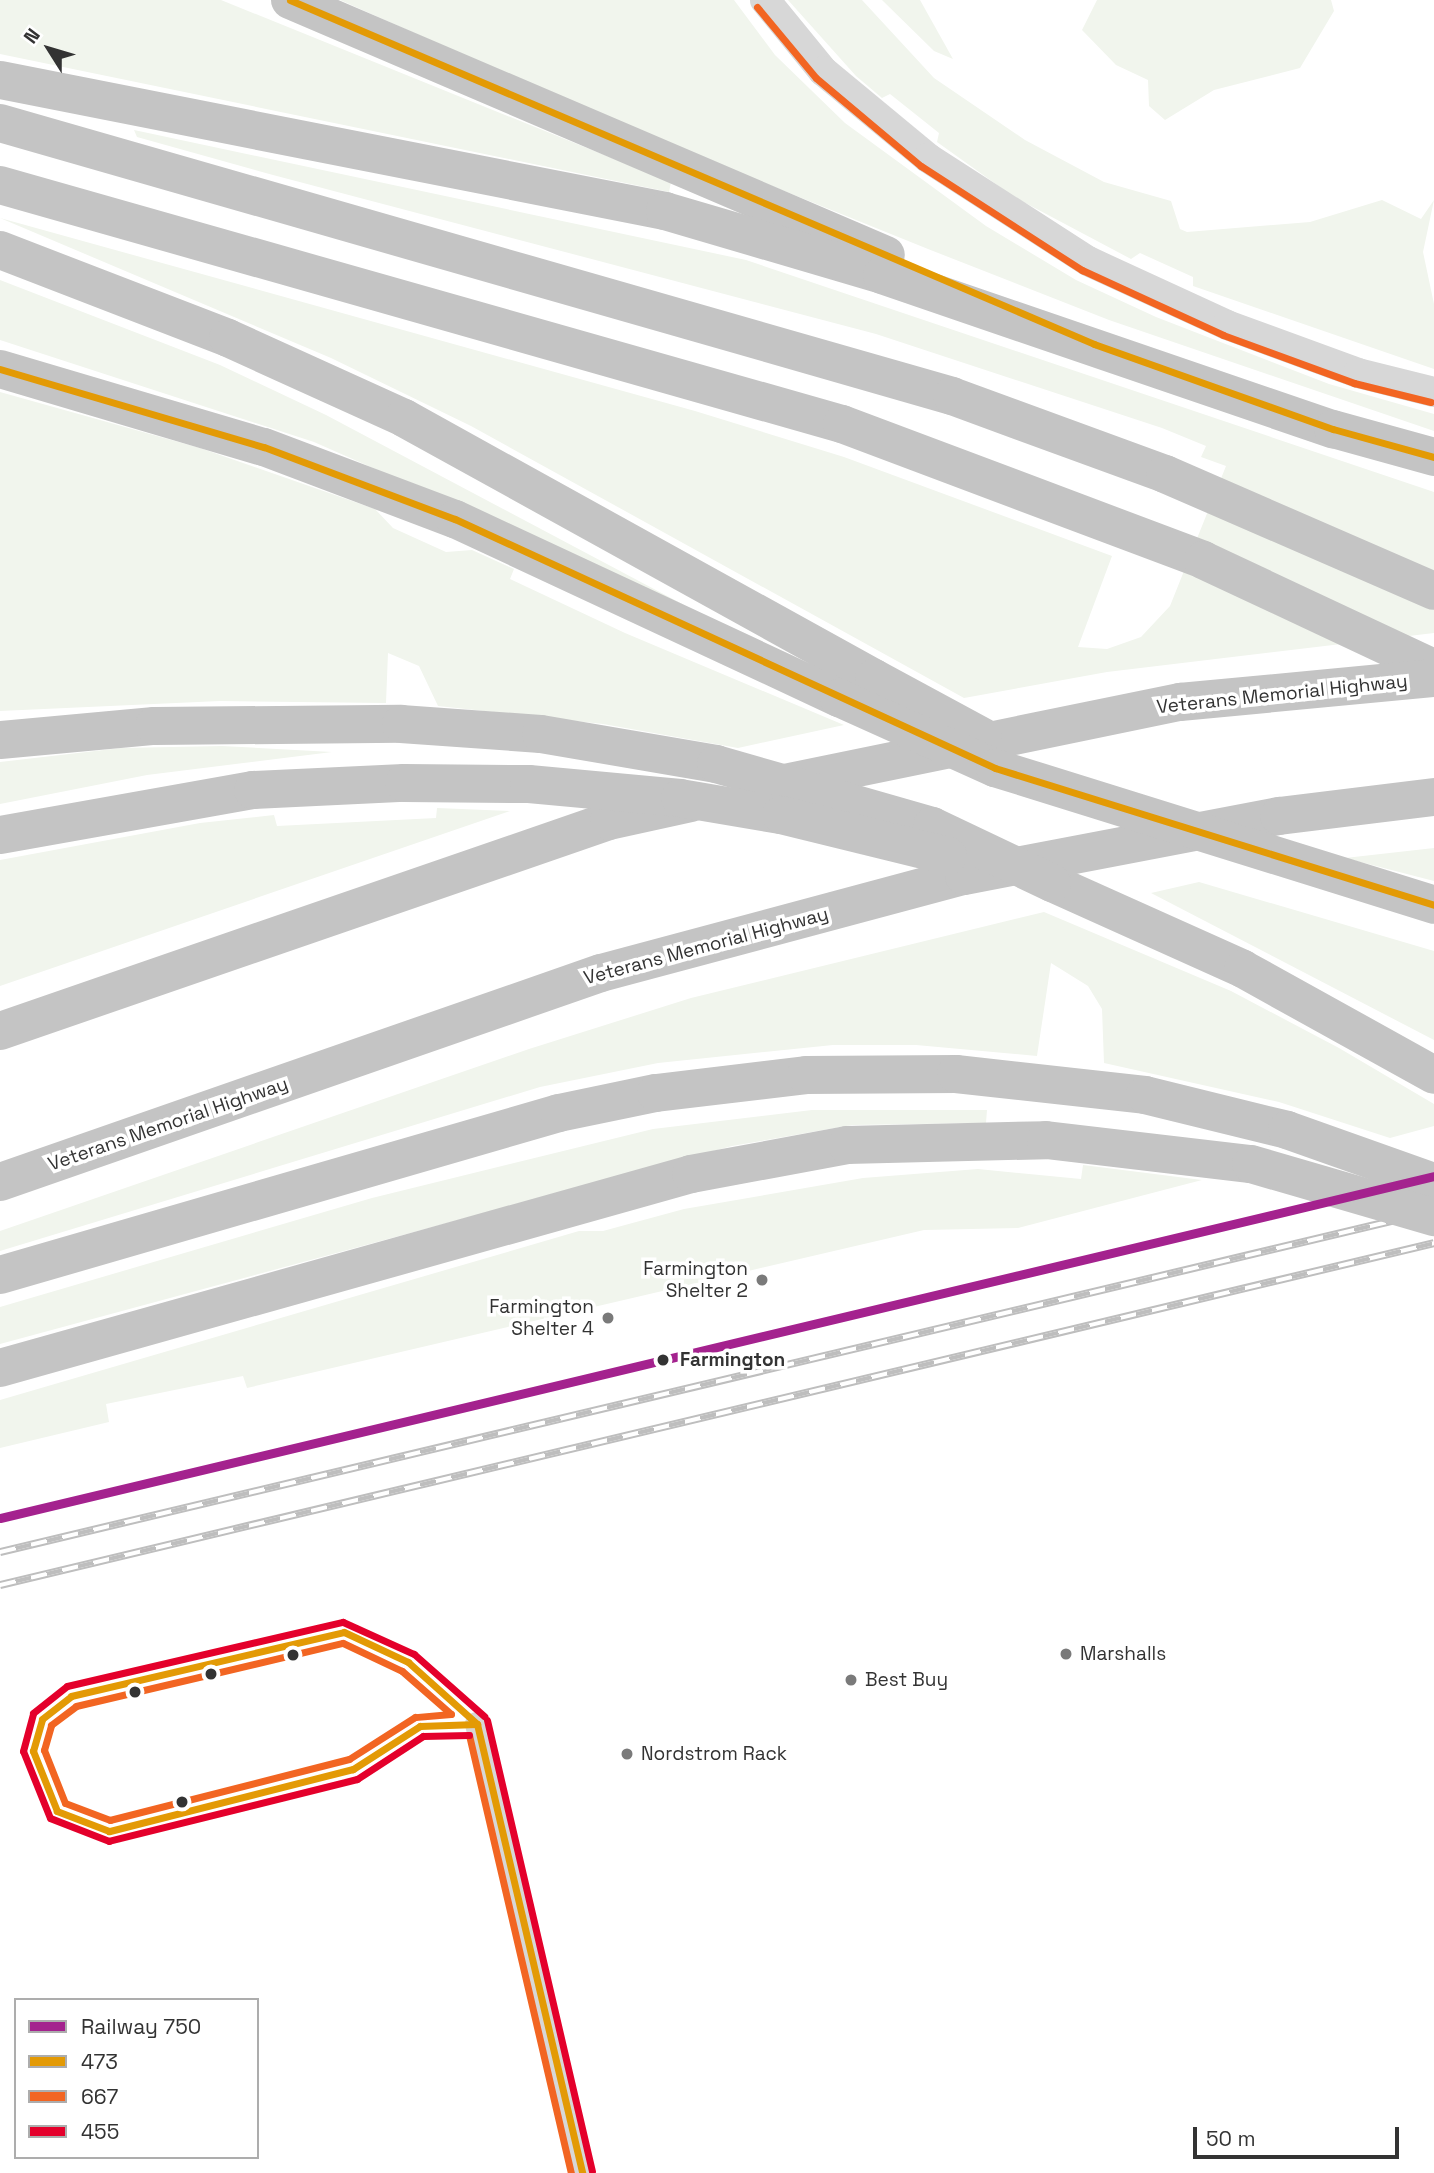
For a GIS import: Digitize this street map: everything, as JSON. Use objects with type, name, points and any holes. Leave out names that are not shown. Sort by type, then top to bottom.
[{"type":"highway","points":[[290,0],[1094,344]]},
{"type":"highway","points":[[0,80],[665,211],[1094,344],[1333,429],[1434,457]]},
{"type":"highway","points":[[0,123],[802,348],[1165,474],[1434,591]]},
{"type":"highway","points":[[0,185],[818,416],[1140,534],[1434,668]]},
{"type":"highway","points":[[0,250],[216,333],[393,413],[874,678],[1158,821]]},
{"type":"highway","points":[[0,369],[264,447],[455,519],[995,768],[1434,905]]},
{"type":"highway","name":"Veterans Memorial Highway","points":[[0,1031],[609,821],[1180,702],[1434,678]]},
{"type":"highway","points":[[0,740],[154,726],[401,724],[585,740],[783,780],[932,826],[1253,974],[1434,1075]]},
{"type":"highway","points":[[0,835],[253,790],[404,783],[529,784],[680,798],[781,815],[1052,883]]},
{"type":"highway","name":"Veterans Memorial Highway","points":[[0,1182],[614,969],[964,876],[1279,816],[1434,797]]},
{"type":"highway","points":[[0,1275],[495,1131],[656,1093],[853,1073],[1054,1082],[1245,1118],[1434,1182]]},
{"type":"highway","points":[[0,1368],[691,1174],[847,1145],[1046,1140],[1251,1164],[1434,1217]]},
{"type":"street","points":[[765,0],[823,71],[928,159],[1088,261],[1227,325],[1359,373],[1434,392]]},
{"type":"street","points":[[477,1724],[582,2173]]},
{"type":"shaded area","points":[[0,0],[221,0],[671,182],[669,192],[0,54]]},
{"type":"shaded area","points":[[340,0],[734,0],[775,55],[845,123],[986,226],[1076,280],[1156,317],[1329,384],[1434,414],[1434,431],[1109,320],[928,249],[626,127]]},
{"type":"shaded area","points":[[788,0],[862,0],[934,78],[1025,140],[1104,182],[1171,201],[1180,229],[1187,232],[1310,222],[1382,200],[1421,219],[1434,200],[1423,252],[1434,304],[1434,369],[1193,286],[1193,277],[1140,253],[1131,259],[1014,197],[937,142],[939,133],[890,94],[882,98],[856,76]]},
{"type":"shaded area","points":[[882,0],[920,0],[953,59],[934,51]]},
{"type":"shaded area","points":[[1097,0],[1331,0],[1334,11],[1300,68],[1214,90],[1165,120],[1149,106],[1148,80],[1116,65],[1082,30]]},
{"type":"shaded area","points":[[134,130],[746,260],[1434,492],[1434,633],[1107,672],[964,698],[471,426],[331,358],[0,218],[695,411],[844,457],[1112,556],[1078,647],[1107,649],[1141,637],[1170,606],[1226,466],[1201,457],[1206,446],[1162,428],[876,334],[273,175],[137,137]]},
{"type":"shaded area","points":[[0,280],[220,365],[326,415],[686,606],[314,442],[0,340]]},
{"type":"shaded area","points":[[0,392],[200,448],[375,509],[393,528],[446,552],[472,550],[514,569],[510,579],[625,633],[844,725],[738,748],[603,724],[438,706],[419,666],[388,653],[386,703],[220,701],[0,711]]},
{"type":"shaded area","points":[[222,746],[332,752],[147,775],[0,804],[0,762],[121,748]]},
{"type":"shaded area","points":[[437,808],[510,811],[0,986],[0,860],[200,823],[274,815],[277,826],[436,818]]},
{"type":"shaded area","points":[[1434,848],[1434,881],[1345,858]]},
{"type":"shaded area","points":[[1199,882],[1434,951],[1434,1040],[1151,893]]},
{"type":"shaded area","points":[[1044,912],[1231,991],[1339,1048],[1434,1104],[1434,1126],[1390,1138],[1279,1102],[1104,1063],[1102,1009],[1088,986],[1051,963],[1037,1056],[916,1045],[833,1045],[658,1063],[540,1087],[0,1251],[0,1231],[529,1049],[691,998]]},
{"type":"shaded area","points":[[812,1110],[987,1110],[986,1123],[852,1125],[732,1146],[0,1344],[0,1307],[372,1198],[653,1129]]},
{"type":"shaded area","points":[[1083,1165],[1202,1180],[1018,1228],[924,1230],[247,1388],[243,1376],[106,1404],[109,1422],[0,1448],[0,1400],[579,1231],[603,1231],[684,1209],[863,1178],[978,1169],[1081,1179]]},
{"type":"railway","points":[[0,1552],[1434,1211]]},
{"type":"railway","points":[[0,1585],[1434,1243]]},
{"type":"rail line","name":"750","points":[[0,1518],[1434,1176]]},
{"type":"transit line","name":"473","points":[[290,0],[1094,344],[1333,429],[1434,457]]},
{"type":"transit line","name":"667","points":[[757,7],[816,78],[921,166],[1082,270],[1223,335],[1354,383],[1431,402]]},
{"type":"transit line","name":"473","points":[[0,369],[264,447],[455,519],[995,768],[1434,905]]},
{"type":"transit line","name":"455","points":[[469,1735],[423,1736],[357,1779],[109,1841],[50,1818],[23,1751],[33,1713],[67,1686],[343,1622],[414,1654],[484,1716]]},
{"type":"transit line","name":"473","points":[[344,1632],[408,1662],[477,1724],[420,1726],[353,1769],[109,1831],[57,1811],[33,1751],[42,1719],[71,1696],[344,1632]]},
{"type":"transit line","name":"667","points":[[343,1643],[402,1671],[451,1714],[415,1717],[349,1759],[110,1820],[65,1803],[44,1750],[51,1725],[76,1706],[343,1643]]},
{"type":"transit line","name":"455","points":[[487,1720],[592,2171]]},
{"type":"transit line","name":"473","points":[[477,1724],[582,2173]]},
{"type":"transit line","name":"667","points":[[469,1735],[571,2173]]},
{"type":"place","name":"Farmington Shelter 2","points":[[762,1280]]},
{"type":"place","name":"Farmington Shelter 4","points":[[608,1318]]},
{"type":"place","name":"Farmington","points":[[663,1360]]},
{"type":"place","name":"Marshalls","points":[[1066,1654]]},
{"type":"place","name":"Best Buy","points":[[851,1680]]},
{"type":"place","name":"Nordstrom Rack","points":[[627,1754]]}]
